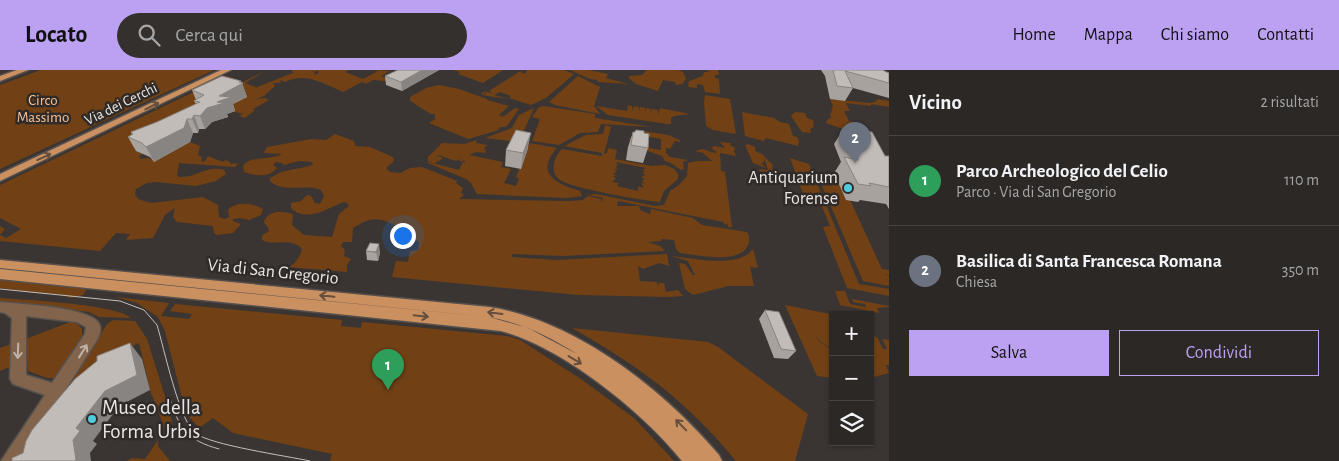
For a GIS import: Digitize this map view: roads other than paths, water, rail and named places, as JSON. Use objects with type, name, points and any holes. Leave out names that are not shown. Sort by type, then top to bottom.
[{"type":"main road","points":[[0,78],[24,70]]},
{"type":"main road","name":"Via dei Cerchi","points":[[0,178],[227,70]]},
{"type":"main road","name":"Via di San Gregorio","points":[[0,264],[500,313],[518,317],[537,330]]},
{"type":"main road","name":"Via di San Gregorio","points":[[0,274],[489,323],[537,330]]},
{"type":"main road","points":[[537,330],[640,404],[678,442],[693,461]]},
{"type":"main road","points":[[537,330],[605,363],[646,392],[681,425],[713,461]]},
{"type":"street","points":[[4,308],[19,316],[18,379],[57,392]]},
{"type":"street","points":[[4,308],[79,317],[88,320],[93,325],[90,338],[57,392],[10,461]]},
{"type":"tram line","points":[[0,289],[120,301],[144,310],[157,325],[183,414],[195,433],[216,442],[232,446],[310,461]]},
{"type":"tram line","points":[[170,398],[177,418],[186,432],[199,442],[219,449]]},
{"type":"place","name":"Basilica di Santa Francesca Romana","points":[[855,163]]},
{"type":"place","name":"Antiquarium Forense","points":[[848,188]]},
{"type":"place","name":"Parco Archeologico del Celio","points":[[388,390]]},
{"type":"place","name":"Museo della Forma Urbis","points":[[92,419]]},
{"type":"park label","name":"Circo Massimo","points":[[43,108]]}]
